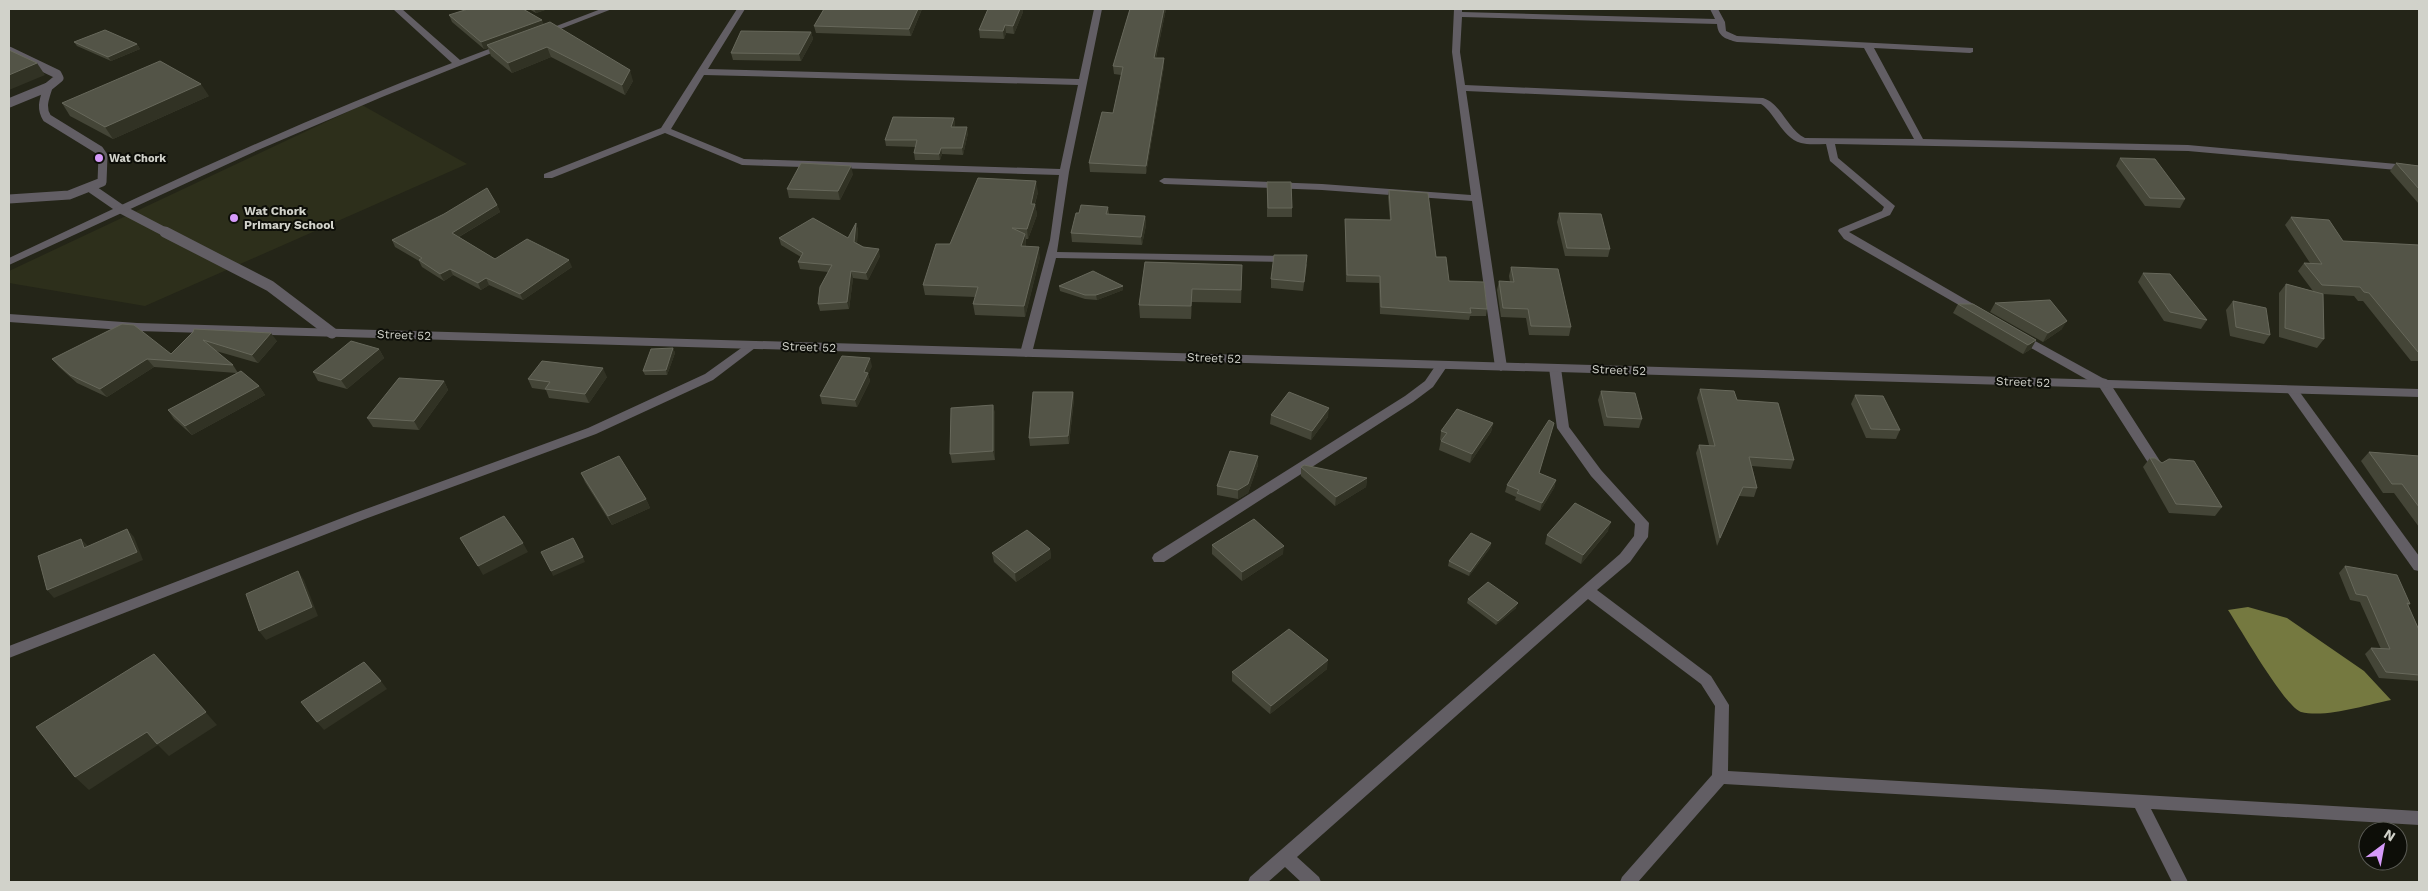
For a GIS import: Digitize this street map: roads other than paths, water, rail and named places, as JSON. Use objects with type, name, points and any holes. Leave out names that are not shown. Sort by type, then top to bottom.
[{"type":"street","points":[[397,9],[458,63]]},
{"type":"street","points":[[533,36],[608,9]]},
{"type":"street","points":[[548,176],[665,130],[741,9]]},
{"type":"street","points":[[1026,353],[1055,240],[1064,172],[1098,9]]},
{"type":"street","points":[[1714,9],[1721,22],[1722,32],[1728,37],[1737,39],[1970,50]]},
{"type":"street","points":[[1502,367],[1456,52],[1458,11],[1721,22]]},
{"type":"street","points":[[9,262],[121,209],[403,83],[514,43]]},
{"type":"street","points":[[1868,46],[1920,142]]},
{"type":"street","points":[[702,72],[1083,82]]},
{"type":"street","points":[[1462,88],[1763,101],[1772,105],[1786,129],[1794,137],[1803,141],[2188,148],[2419,169]]},
{"type":"street","points":[[665,130],[742,162],[1064,172]]},
{"type":"street","points":[[1830,141],[1833,159],[1846,173],[1886,201],[1890,206],[1886,213],[1843,231],[1848,237],[1984,316]]},
{"type":"street","points":[[1164,181],[1322,187],[1477,198]]},
{"type":"street","points":[[1051,255],[1288,258]]},
{"type":"street","name":"Street 52","points":[[9,318],[49,323],[137,328],[2419,393]]},
{"type":"street","points":[[2010,330],[2104,384]]},
{"type":"street","points":[[9,652],[350,520],[592,430],[709,377],[751,345]]},
{"type":"street","points":[[1159,558],[1409,399],[1429,384],[1442,365]]},
{"type":"street","points":[[1256,882],[1625,558],[1641,537],[1642,523],[1596,474],[1563,428],[1555,368]]},
{"type":"street","points":[[2292,390],[2419,566]]},
{"type":"street","points":[[1588,591],[1706,680],[1722,705],[1720,777],[1628,882]]},
{"type":"street","points":[[1720,777],[2419,818]]},
{"type":"street","points":[[2139,801],[2180,882]]},
{"type":"street","points":[[1285,857],[1313,882]]},
{"type":"lane","points":[[9,52],[57,74],[58,78],[56,83],[9,103]]},
{"type":"lane","points":[[9,199],[25,199],[92,189],[102,182],[103,156],[99,150],[47,118],[42,107],[48,87]]},
{"type":"lane","points":[[92,189],[121,209],[270,286],[332,333]]},
{"type":"lane","points":[[2104,384],[2156,464]]},
{"type":"place","name":"Wat Chork","points":[[99,158]]},
{"type":"place","name":"Wat Chork Primary School","points":[[234,218]]}]
